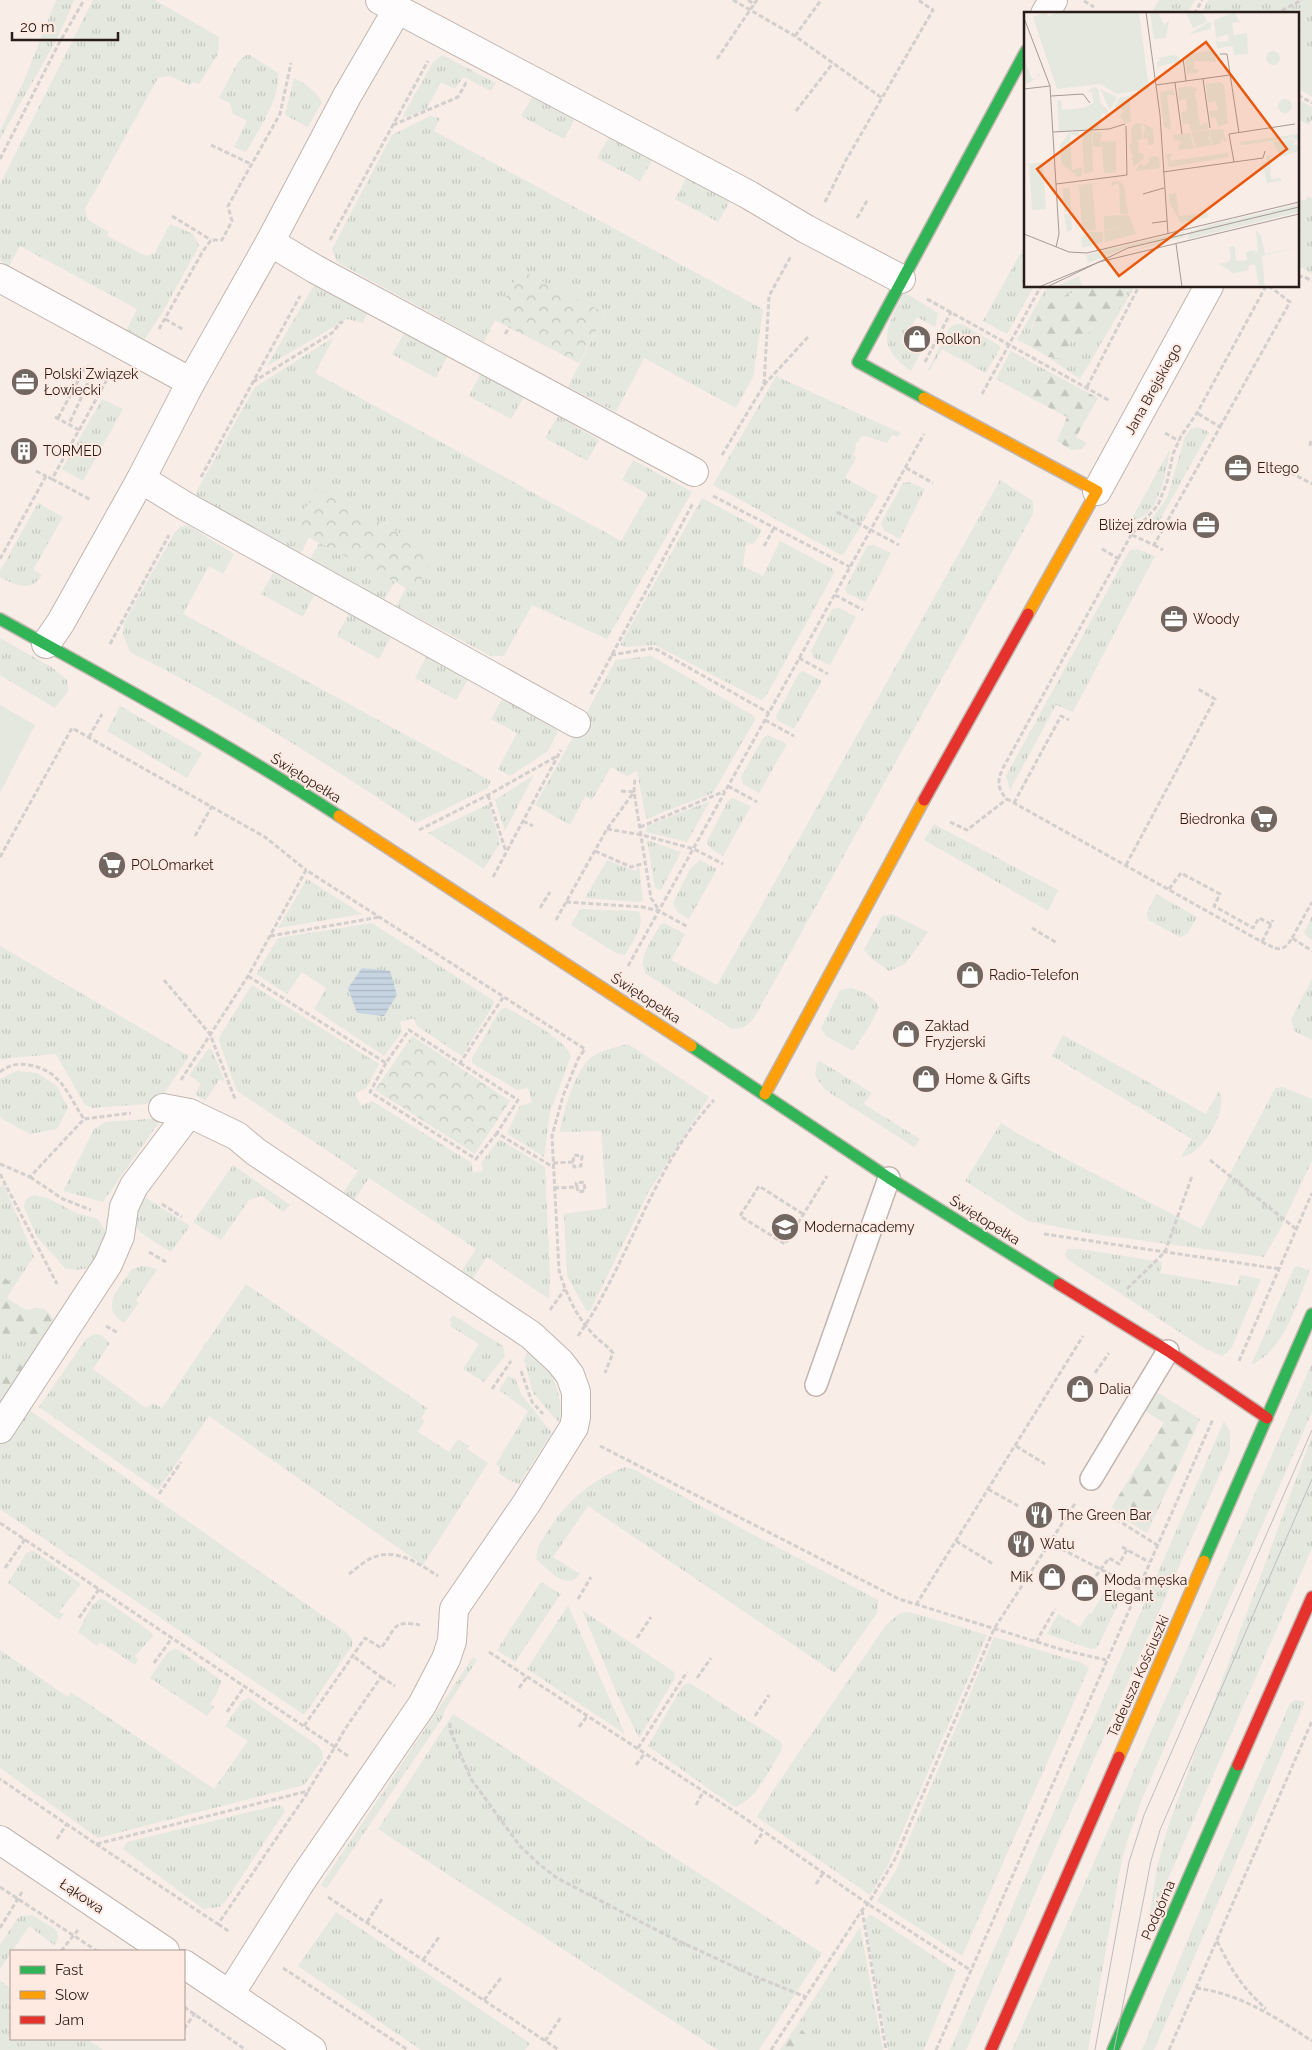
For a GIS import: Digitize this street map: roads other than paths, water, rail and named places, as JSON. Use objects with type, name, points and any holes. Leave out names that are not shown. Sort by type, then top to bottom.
[{"type":"street","points":[[1047,12],[1053,0]]},
{"type":"street","points":[[46,644],[61,622],[141,480],[191,382],[270,242],[347,96],[388,5],[748,195],[808,231],[901,279]]},
{"type":"street","points":[[765,1094],[886,871],[1097,492],[858,362],[901,279],[927,236],[1024,55]]},
{"type":"street","points":[[270,242],[315,269],[698,481]]},
{"type":"street","points":[[0,278],[191,382]]},
{"type":"street","name":"Jana Brejskiego","points":[[1097,492],[1208,288]]},
{"type":"street","points":[[141,480],[576,723]]},
{"type":"street","name":"Świętopełka","points":[[0,619],[296,788],[765,1094],[889,1178],[1168,1351],[1267,1418]]},
{"type":"street","points":[[163,1108],[189,1113],[236,1136],[256,1152],[531,1335],[560,1362],[570,1375],[576,1392],[576,1417],[571,1434],[454,1609],[452,1642],[439,1675],[422,1705],[302,1880],[230,1994]]},
{"type":"street","points":[[0,1429],[108,1264],[120,1236],[124,1207],[134,1186],[189,1113]]},
{"type":"street","name":"Tadeusza Kościuszki","points":[[991,2050],[1312,1314]]},
{"type":"street","name":"Podgórna","points":[[1113,2050],[1312,1597]]},
{"type":"street","name":"Łąkowa","points":[[0,1840],[163,1950]]},
{"type":"street","points":[[185,1965],[312,2050]]},
{"type":"lane","points":[[816,1385],[889,1178]]},
{"type":"lane","points":[[1091,1479],[1168,1351]]},
{"type":"water","points":[[362,968],[390,971],[397,995],[384,1016],[357,1013],[348,988]]},
{"type":"tram line","points":[[1095,2050],[1129,1862],[1144,1815],[1312,1430]]},
{"type":"tram line","points":[[1114,2050],[1151,1861],[1160,1830],[1312,1479]]},
{"type":"place","name":"Rolkon","points":[[917,339]]},
{"type":"place","name":"Polski Związek Łowiecki","points":[[25,382]]},
{"type":"place","name":"TORMED","points":[[24,451]]},
{"type":"place","name":"Eltego","points":[[1238,468]]},
{"type":"place","name":"Bliżej zdrowia","points":[[1206,525]]},
{"type":"place","name":"Woody","points":[[1174,619]]},
{"type":"place","name":"Biedronka","points":[[1264,819]]},
{"type":"place","name":"POLOmarket","points":[[112,865]]},
{"type":"place","name":"Radio-Telefon","points":[[970,975]]},
{"type":"place","name":"Zakład Fryzjerski","points":[[906,1034]]},
{"type":"place","name":"Home & Gifts","points":[[926,1079]]},
{"type":"place","name":"Modernacademy","points":[[785,1227]]},
{"type":"place","name":"Dalia","points":[[1080,1389]]},
{"type":"place","name":"The Green Bar","points":[[1039,1515]]},
{"type":"place","name":"Watu","points":[[1021,1544]]},
{"type":"place","name":"Mik","points":[[1052,1577]]},
{"type":"place","name":"Moda męska Elegant","points":[[1085,1588]]}]
